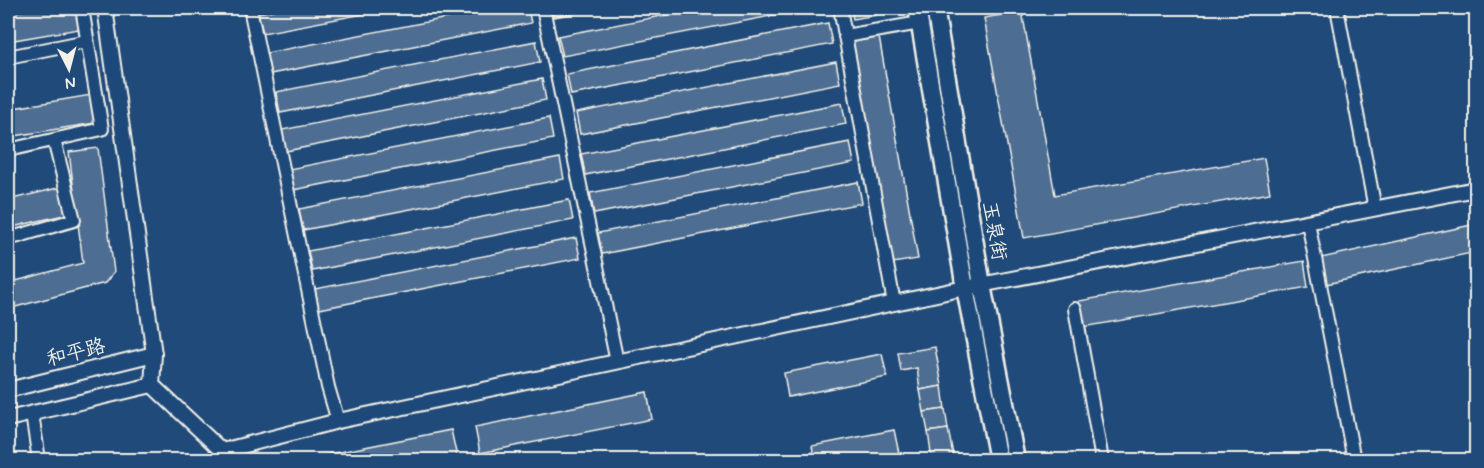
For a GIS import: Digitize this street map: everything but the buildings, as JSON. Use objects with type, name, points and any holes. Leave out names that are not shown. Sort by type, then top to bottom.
[{"type":"main road","name":"玉泉街","points":[[934,8],[982,285],[1016,460]]},
{"type":"main road","name":"玉泉街","points":[[919,15],[965,288],[999,460]]},
{"type":"street","points":[[8,150],[102,129],[82,8]]},
{"type":"street","points":[[105,8],[154,354],[152,385],[226,456],[338,421],[965,288],[1476,189]]},
{"type":"street","points":[[250,8],[328,387],[338,421]]},
{"type":"street","points":[[543,8],[617,362]]},
{"type":"street","points":[[840,8],[894,303]]},
{"type":"street","points":[[1337,8],[1375,209]]},
{"type":"street","points":[[845,36],[919,15]]},
{"type":"street","points":[[8,57],[87,40]]},
{"type":"street","points":[[8,239],[74,220],[54,140]]},
{"type":"street","points":[[1308,222],[1354,460]]},
{"type":"street","points":[[1075,309],[1102,460]]},
{"type":"street","name":"和平路","points":[[8,390],[154,354]]},
{"type":"street","points":[[8,419],[152,385]]},
{"type":"street","points":[[32,414],[39,460]]}]
